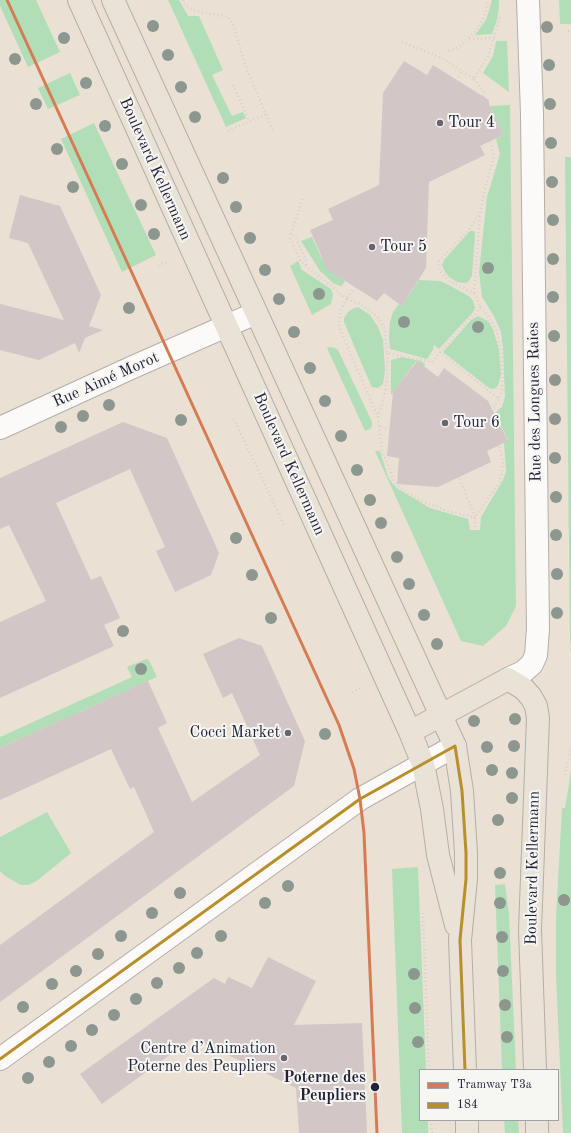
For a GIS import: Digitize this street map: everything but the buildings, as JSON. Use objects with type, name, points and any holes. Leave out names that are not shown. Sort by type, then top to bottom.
[{"type":"main road","name":"Boulevard Kellermann","points":[[78,0],[410,732],[423,764],[432,809],[438,854],[460,940]]},
{"type":"main road","name":"Boulevard Kellermann","points":[[113,0],[455,746],[462,791],[466,853],[466,879],[460,940],[465,1069]]},
{"type":"main road","name":"Boulevard Kellermann","points":[[508,679],[518,685],[531,697],[536,706],[538,718],[530,930],[534,1069]]},
{"type":"main road","name":"Rue des Longues Raies","points":[[410,732],[508,679]]},
{"type":"main road","points":[[467,1121],[467,1133]]},
{"type":"main road","points":[[537,1121],[537,1133]]},
{"type":"street","name":"Rue des Longues Raies","points":[[508,679],[523,672],[532,664],[536,655],[538,629],[532,114],[528,0]]},
{"type":"street","name":"Rue Aimé Morot","points":[[0,428],[256,313]]},
{"type":"street","points":[[0,1059],[349,807],[376,790],[455,746]]},
{"type":"path","points":[[183,0],[185,5],[196,11],[229,17],[234,27],[245,65],[273,131]]},
{"type":"path","points":[[449,51],[459,47],[479,27],[489,0]]},
{"type":"path","points":[[474,79],[488,56],[500,17]]},
{"type":"path","points":[[468,39],[494,38]]},
{"type":"path","points":[[402,42],[442,58],[474,79],[484,92],[480,104]]},
{"type":"path","points":[[458,81],[461,71]]},
{"type":"path","points":[[233,85],[249,121]]},
{"type":"path","points":[[228,131],[266,114]]},
{"type":"path","points":[[489,413],[499,399],[502,388],[503,374],[501,349],[496,329],[474,293],[480,213],[494,156],[490,141]]},
{"type":"path","points":[[303,197],[290,238],[301,262],[346,299],[360,304],[378,317],[385,330],[387,379],[384,398],[378,417]]},
{"type":"path","points":[[474,293],[448,280],[440,271],[439,261],[467,232],[480,213]]},
{"type":"path","points":[[291,234],[295,236],[306,260],[306,265]]},
{"type":"path","points":[[158,266],[171,260]]},
{"type":"path","points":[[355,287],[346,299],[340,313],[338,327],[378,417],[382,450],[395,483],[405,492],[421,501],[447,511],[475,517]]},
{"type":"path","points":[[387,353],[432,362],[469,319],[476,314],[481,306]]},
{"type":"path","points":[[440,352],[499,399]]},
{"type":"path","points":[[234,419],[258,468]]},
{"type":"path","points":[[379,426],[390,430]]},
{"type":"path","points":[[475,517],[500,482],[503,464],[499,445]]},
{"type":"path","points":[[458,477],[475,517],[475,531]]},
{"type":"path","points":[[565,776],[571,747]]},
{"type":"path","points":[[431,1121],[432,1133]]},
{"type":"green space","points":[[0,0],[36,0],[60,52],[28,67],[0,6]]},
{"type":"green space","points":[[168,0],[179,0],[188,16],[199,16],[223,70],[212,75],[232,116],[243,112],[246,118],[226,127]]},
{"type":"green space","points":[[492,0],[499,0],[499,7],[497,20],[492,34],[475,35],[486,20]]},
{"type":"green space","points":[[559,0],[571,0],[571,24],[560,24]]},
{"type":"green space","points":[[496,41],[507,41],[509,92],[483,73],[493,56]]},
{"type":"green space","points":[[70,73],[80,95],[48,109],[38,88]]},
{"type":"green space","points":[[510,105],[516,606],[506,626],[483,646],[461,641],[375,451],[380,451],[388,477],[398,489],[430,508],[468,519],[470,530],[480,530],[481,517],[503,480],[506,471],[504,443],[508,440],[495,413],[502,407],[505,397],[501,332],[494,316],[482,297],[479,272],[487,197],[500,154],[496,139],[503,135],[490,106]]},
{"type":"green space","points":[[94,123],[156,255],[122,272],[61,139]]},
{"type":"green space","points":[[565,157],[571,157],[571,644],[570,644]]},
{"type":"green space","points":[[470,231],[474,231],[475,234],[472,276],[468,282],[457,282],[449,277],[442,265],[444,260]]},
{"type":"green space","points":[[312,237],[322,259],[333,272],[345,281],[342,286],[333,283],[320,271],[301,241]]},
{"type":"green space","points":[[298,261],[302,270],[331,289],[333,294],[331,304],[312,315],[290,266]]},
{"type":"green space","points":[[419,280],[440,281],[447,284],[470,297],[475,308],[439,349],[434,345],[434,348],[427,359],[390,349],[390,322],[393,312],[399,304],[402,306]]},
{"type":"green space","points":[[358,307],[370,315],[378,327],[383,340],[385,371],[383,384],[378,388],[372,387],[344,322],[344,318],[348,312]]},
{"type":"green space","points":[[478,316],[488,321],[493,329],[499,349],[501,374],[499,383],[496,388],[493,389],[489,388],[443,352],[471,320]]},
{"type":"green space","points":[[330,347],[338,350],[372,422],[370,429],[365,431],[327,348]]},
{"type":"green space","points":[[402,357],[421,361],[425,364],[424,367],[416,361],[391,395],[391,360]]},
{"type":"green space","points":[[146,659],[149,660],[157,677],[0,748],[0,737],[132,677],[127,667]]},
{"type":"green space","points":[[571,771],[571,1133],[563,1133],[556,975],[556,917],[562,808],[565,808]]},
{"type":"green space","points":[[47,812],[71,853],[38,880],[29,885],[21,885],[5,876],[0,871],[0,837]]},
{"type":"green space","points":[[417,867],[418,869],[426,1069],[419,1069],[419,1121],[428,1121],[428,1133],[402,1133],[392,869]]},
{"type":"green space","points":[[505,884],[509,914],[516,1069],[502,1069],[495,885]]},
{"type":"green space","points":[[504,1121],[518,1121],[519,1133],[505,1133]]},
{"type":"tram line","name":"T3a","points":[[7,0],[339,725],[354,769],[360,799],[364,833],[377,1133]]},
{"type":"transit line","name":"184","points":[[0,1059],[360,799],[455,746],[462,791],[466,853],[466,879],[460,940],[465,1069]]},
{"type":"place","name":"Tour 4","points":[[440,123]]},
{"type":"place","name":"Tour 5","points":[[372,247]]},
{"type":"place","name":"Tour 6","points":[[445,423]]},
{"type":"place","name":"Cocci Market","points":[[288,733]]},
{"type":"place","name":"Centre d’Animation Poterne des Peupliers","points":[[284,1058]]},
{"type":"place","name":"Poterne des Peupliers","points":[[375,1087]]}]
